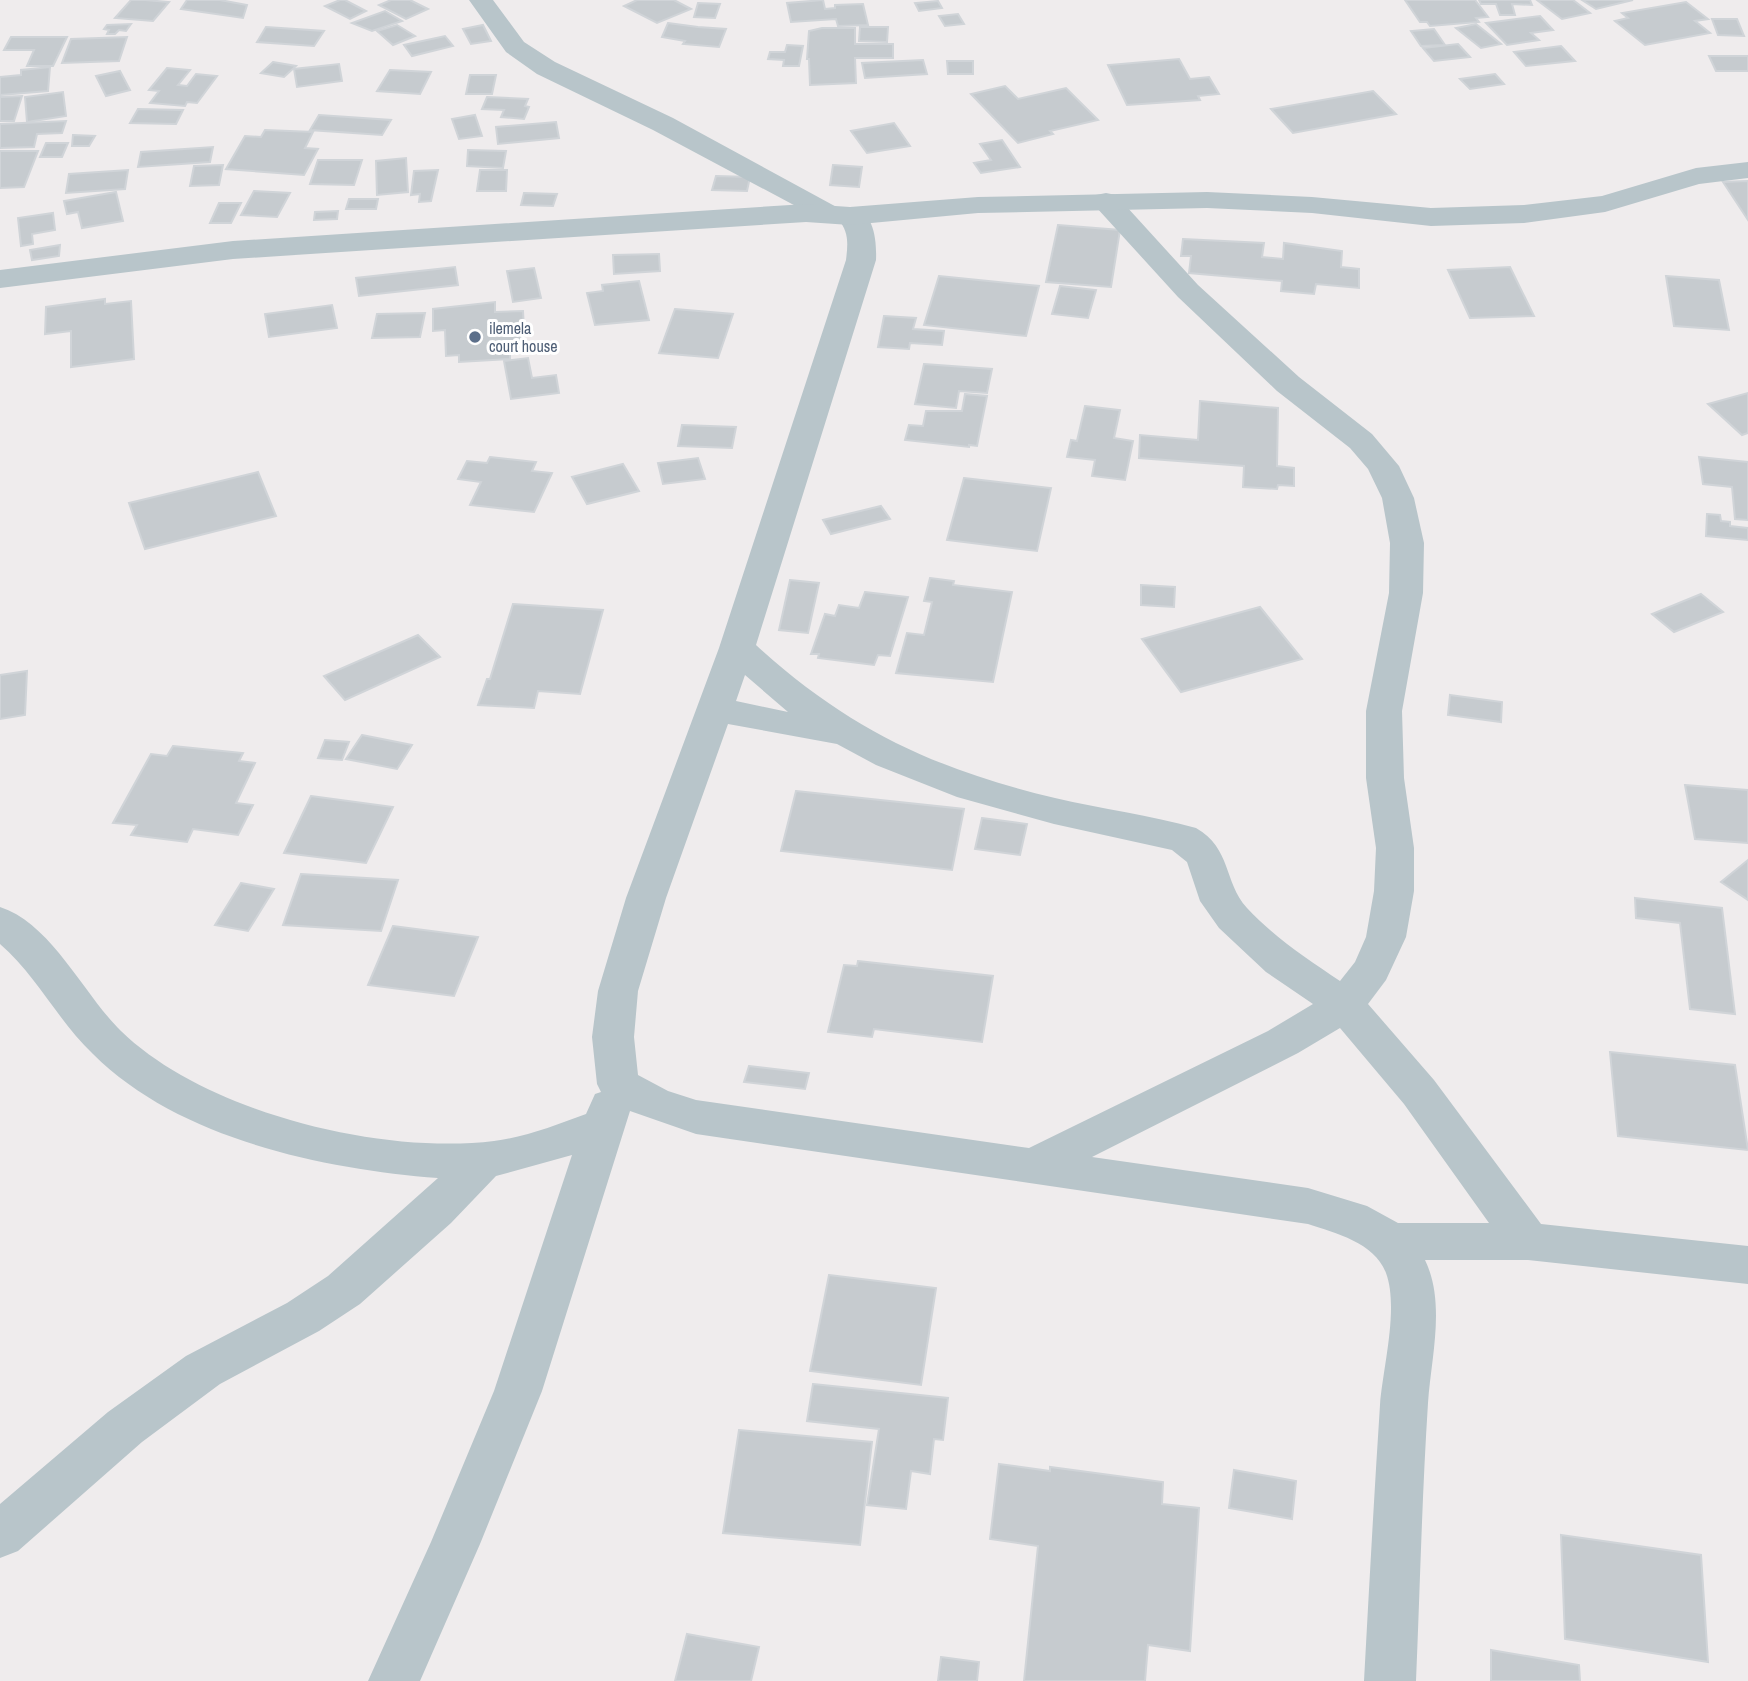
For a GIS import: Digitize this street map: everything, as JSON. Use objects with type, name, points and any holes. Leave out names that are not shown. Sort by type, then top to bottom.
[{"type":"street","points":[[394,1681],[455,1544],[517,1391],[611,1105],[613,1037],[618,991],[646,898],[737,648],[861,260],[862,234],[859,224],[546,68],[515,47],[481,0]]},
{"type":"street","points":[[0,279],[233,250],[978,205],[1207,200],[1312,205],[1431,217],[1524,214],[1605,204],[1696,176],[1748,170]]},
{"type":"street","points":[[1033,1166],[1283,1042],[1345,1005],[1372,969],[1386,937],[1394,891],[1395,848],[1385,778],[1384,711],[1406,593],[1407,543],[1398,499],[1383,466],[1361,441],[1288,384],[1188,291],[1106,201]]},
{"type":"street","points":[[737,648],[788,694],[850,736],[916,766],[1042,809],[1182,838],[1194,845],[1204,856],[1220,901],[1233,918],[1280,961],[1345,1005],[1419,1093],[1528,1241]]},
{"type":"street","points":[[715,709],[850,736]]},
{"type":"street","points":[[0,922],[43,965],[87,1023],[121,1057],[166,1088],[227,1114],[306,1141],[373,1154],[427,1160],[484,1160],[537,1149],[611,1105],[654,1104],[696,1117],[1308,1206],[1351,1219],[1392,1242],[1528,1241],[1748,1265]]},
{"type":"street","points":[[0,1535],[125,1427],[203,1370],[303,1317],[344,1290],[435,1210],[484,1160]]},
{"type":"street","points":[[1390,1681],[1404,1402],[1413,1308],[1409,1273],[1392,1242]]},
{"type":"building","points":[[131,0],[169,2],[153,21],[115,18]]},
{"type":"building","points":[[187,0],[220,0],[247,5],[243,18],[181,9]]},
{"type":"building","points":[[340,0],[366,11],[350,19],[325,6]]},
{"type":"building","points":[[391,0],[410,0],[428,9],[406,19],[379,5]]},
{"type":"building","points":[[637,0],[674,0],[691,9],[657,23],[624,6]]},
{"type":"building","points":[[823,0],[825,9],[835,8],[835,5],[863,4],[868,25],[838,26],[836,19],[791,22],[787,3]]},
{"type":"building","points":[[1405,0],[1475,0],[1488,17],[1476,18],[1479,22],[1430,26],[1427,22],[1420,22]]},
{"type":"building","points":[[1479,0],[1530,0],[1532,5],[1512,4],[1515,15],[1500,15],[1496,4],[1481,4]]},
{"type":"building","points":[[1537,0],[1573,0],[1590,13],[1562,19]]},
{"type":"building","points":[[1582,0],[1633,0],[1596,9]]},
{"type":"building","points":[[938,1],[942,8],[919,11],[915,3]]},
{"type":"building","points":[[1686,2],[1708,19],[1695,21],[1710,33],[1645,45],[1615,21],[1628,18],[1622,13]]},
{"type":"building","points":[[698,3],[720,4],[715,18],[694,17]]},
{"type":"building","points":[[385,11],[402,21],[372,31],[352,23]]},
{"type":"building","points":[[958,14],[964,24],[945,26],[939,16]]},
{"type":"building","points":[[1540,16],[1553,30],[1531,33],[1539,40],[1507,45],[1486,23]]},
{"type":"building","points":[[1712,19],[1737,19],[1744,36],[1718,35]]},
{"type":"building","points":[[668,23],[726,29],[719,47],[683,44],[685,41],[662,37]]},
{"type":"building","points":[[131,24],[126,31],[119,30],[115,34],[107,34],[109,30],[104,29],[107,25]]},
{"type":"building","points":[[1476,24],[1501,44],[1481,48],[1456,28]]},
{"type":"building","points":[[397,25],[415,36],[393,45],[377,31]]},
{"type":"building","points":[[483,25],[491,41],[471,44],[463,29]]},
{"type":"building","points":[[266,27],[324,31],[314,46],[257,42]]},
{"type":"building","points":[[860,27],[888,27],[887,42],[859,41]]},
{"type":"building","points":[[822,28],[855,28],[855,44],[893,44],[893,58],[855,58],[856,83],[810,85],[807,59],[809,31]]},
{"type":"building","points":[[1434,29],[1445,45],[1421,46],[1411,31]]},
{"type":"building","points":[[445,36],[453,46],[412,56],[404,45]]},
{"type":"building","points":[[11,37],[67,37],[53,66],[27,66],[34,50],[4,50]]},
{"type":"building","points":[[127,37],[119,61],[62,63],[71,39]]},
{"type":"building","points":[[1458,44],[1470,57],[1434,61],[1423,48]]},
{"type":"building","points":[[787,45],[803,46],[799,66],[783,66],[784,60],[768,59],[770,52],[785,52]]},
{"type":"building","points":[[1561,46],[1575,61],[1526,66],[1514,52]]},
{"type":"building","points":[[1709,56],[1748,56],[1748,71],[1716,71]]},
{"type":"building","points":[[1179,59],[1190,79],[1209,77],[1219,94],[1198,96],[1200,100],[1127,105],[1108,65]]},
{"type":"building","points":[[923,60],[927,74],[865,78],[862,63]]},
{"type":"building","points":[[947,61],[973,61],[973,74],[948,74]]},
{"type":"building","points":[[273,62],[296,66],[284,77],[261,73]]},
{"type":"building","points":[[339,64],[342,81],[297,87],[294,69]]},
{"type":"building","points":[[50,67],[48,91],[0,95],[0,77],[21,75],[21,70]]},
{"type":"building","points":[[167,68],[190,70],[178,85],[187,86],[196,74],[217,76],[197,103],[187,102],[185,106],[150,103],[159,91],[149,90]]},
{"type":"building","points":[[390,70],[431,72],[420,94],[377,91]]},
{"type":"building","points":[[120,71],[130,90],[106,96],[96,76]]},
{"type":"building","points":[[1495,74],[1504,84],[1470,89],[1460,79]]},
{"type":"building","points":[[470,75],[496,75],[492,94],[466,94]]},
{"type":"building","points":[[1005,86],[1018,99],[1066,88],[1098,120],[1050,131],[1053,134],[1018,143],[971,94]]},
{"type":"building","points":[[1373,91],[1396,114],[1293,133],[1271,109]]},
{"type":"building","points":[[63,92],[66,116],[27,122],[25,97]]},
{"type":"building","points":[[22,96],[14,121],[0,121],[0,97]]},
{"type":"building","points":[[487,97],[528,99],[525,106],[529,107],[524,119],[501,117],[504,110],[482,109]]},
{"type":"building","points":[[138,109],[183,110],[176,124],[130,123]]},
{"type":"building","points":[[319,115],[391,120],[382,135],[310,130]]},
{"type":"building","points":[[475,115],[482,136],[459,139],[452,119]]},
{"type":"building","points":[[66,121],[62,133],[37,134],[34,147],[0,148],[0,124]]},
{"type":"building","points":[[556,122],[559,138],[498,144],[496,127]]},
{"type":"building","points":[[894,123],[910,146],[867,153],[851,131]]},
{"type":"building","points":[[265,130],[313,132],[305,148],[318,149],[304,175],[226,169],[245,136],[261,137]]},
{"type":"building","points":[[73,135],[95,136],[89,146],[72,146]]},
{"type":"building","points":[[1002,140],[1020,167],[981,173],[974,163],[991,160],[980,144]]},
{"type":"building","points":[[46,143],[68,143],[62,157],[40,157]]},
{"type":"building","points":[[213,147],[210,162],[138,167],[141,152]]},
{"type":"building","points":[[468,150],[506,151],[503,168],[467,166]]},
{"type":"building","points":[[0,151],[38,151],[24,187],[0,188]]},
{"type":"building","points":[[406,158],[408,192],[377,195],[376,161]]},
{"type":"building","points":[[318,160],[362,160],[354,185],[310,184]]},
{"type":"building","points":[[223,165],[219,185],[190,186],[194,166]]},
{"type":"building","points":[[833,165],[862,167],[859,187],[830,185]]},
{"type":"building","points":[[128,170],[125,189],[66,193],[69,174]]},
{"type":"building","points":[[438,170],[431,201],[419,202],[420,194],[411,195],[414,171]]},
{"type":"building","points":[[480,170],[507,170],[506,191],[477,191]]},
{"type":"building","points":[[716,176],[750,177],[747,191],[712,190]]},
{"type":"building","points":[[1748,181],[1748,220],[1723,182]]},
{"type":"building","points":[[254,191],[290,193],[277,217],[241,215]]},
{"type":"building","points":[[116,192],[123,221],[82,228],[78,212],[67,214],[64,201]]},
{"type":"building","points":[[524,193],[557,194],[553,206],[521,205]]},
{"type":"building","points":[[349,199],[378,199],[376,209],[346,209]]},
{"type":"building","points":[[219,203],[241,203],[231,223],[210,223]]},
{"type":"building","points":[[338,211],[337,219],[314,220],[315,212]]},
{"type":"building","points":[[53,213],[55,230],[32,234],[33,244],[21,246],[18,218]]},
{"type":"building","points":[[1058,225],[1120,230],[1111,287],[1046,282]]},
{"type":"building","points":[[1183,239],[1264,243],[1262,257],[1283,259],[1284,243],[1342,251],[1341,267],[1359,269],[1359,288],[1316,284],[1314,294],[1281,291],[1282,281],[1189,273],[1191,256],[1181,256]]},
{"type":"building","points":[[60,245],[59,256],[32,260],[30,250]]},
{"type":"building","points":[[659,254],[660,271],[614,274],[613,255]]},
{"type":"building","points":[[455,267],[458,285],[359,296],[356,278]]},
{"type":"building","points":[[1510,267],[1534,316],[1470,318],[1448,270]]},
{"type":"building","points":[[534,268],[541,298],[513,302],[507,271]]},
{"type":"building","points":[[939,276],[1039,286],[1026,336],[924,325]]},
{"type":"building","points":[[1666,276],[1719,280],[1729,330],[1674,326]]},
{"type":"building","points":[[639,281],[649,320],[595,325],[587,293],[603,291],[602,285]]},
{"type":"building","points":[[1060,286],[1096,290],[1088,318],[1052,314]]},
{"type":"building","points":[[105,299],[105,304],[131,301],[134,359],[71,367],[71,331],[45,334],[46,307]]},
{"type":"building","points":[[495,302],[495,312],[523,311],[525,348],[510,349],[510,359],[459,362],[459,355],[446,356],[445,330],[433,331],[433,309]]},
{"type":"building","points":[[332,305],[337,328],[269,337],[265,314]]},
{"type":"building","points":[[675,309],[733,314],[718,358],[659,353]]},
{"type":"building","points":[[425,313],[420,337],[372,338],[377,314]]},
{"type":"building","points":[[884,316],[916,318],[913,329],[944,331],[942,345],[910,343],[909,349],[878,347]]},
{"type":"building","points":[[528,358],[532,378],[556,375],[559,393],[511,399],[504,361]]},
{"type":"building","points":[[924,364],[992,369],[987,393],[959,391],[956,408],[915,404]]},
{"type":"building","points":[[1748,393],[1748,433],[1742,435],[1708,404]]},
{"type":"building","points":[[965,394],[987,396],[977,446],[905,440],[909,425],[923,426],[926,411],[962,411]]},
{"type":"building","points":[[1200,401],[1278,408],[1277,466],[1294,468],[1294,486],[1278,485],[1277,489],[1243,487],[1244,466],[1139,458],[1140,435],[1198,440]]},
{"type":"building","points":[[1085,406],[1120,410],[1114,438],[1133,441],[1125,480],[1092,476],[1095,460],[1067,457],[1071,440],[1077,441]]},
{"type":"building","points":[[682,425],[736,427],[732,448],[678,446]]},
{"type":"building","points":[[490,457],[536,462],[532,471],[552,473],[534,512],[470,505],[481,482],[458,479],[467,461],[487,463]]},
{"type":"building","points":[[1699,457],[1748,462],[1748,520],[1735,519],[1732,487],[1703,484]]},
{"type":"building","points":[[698,458],[705,479],[663,484],[658,463]]},
{"type":"building","points":[[623,464],[639,491],[587,504],[572,477]]},
{"type":"building","points":[[258,472],[276,516],[145,549],[129,503]]},
{"type":"building","points":[[964,478],[1051,488],[1037,551],[947,540]]},
{"type":"building","points":[[881,506],[890,519],[831,534],[823,520]]},
{"type":"building","points":[[1707,514],[1720,515],[1721,521],[1730,522],[1730,526],[1748,528],[1748,540],[1706,536]]},
{"type":"building","points":[[930,578],[954,581],[953,585],[1012,592],[993,682],[896,673],[907,633],[924,635],[932,602],[924,601]]},
{"type":"building","points":[[790,580],[819,583],[808,633],[779,630]]},
{"type":"building","points":[[1141,585],[1175,587],[1174,607],[1141,605]]},
{"type":"building","points":[[865,592],[908,597],[890,656],[878,655],[874,665],[818,658],[819,654],[811,654],[825,614],[835,616],[839,605],[859,608]]},
{"type":"building","points":[[1701,594],[1723,612],[1674,632],[1652,614]]},
{"type":"building","points":[[513,604],[603,610],[580,694],[538,691],[534,708],[478,705],[487,679],[490,679]]},
{"type":"building","points":[[1260,607],[1302,659],[1181,692],[1142,639]]},
{"type":"building","points":[[418,635],[440,657],[345,700],[324,676]]},
{"type":"building","points":[[27,671],[25,715],[0,719],[0,675]]},
{"type":"building","points":[[1450,695],[1502,702],[1501,722],[1448,715]]},
{"type":"building","points":[[362,735],[412,745],[397,769],[346,759]]},
{"type":"building","points":[[325,740],[349,742],[342,760],[318,758]]},
{"type":"building","points":[[173,746],[243,753],[239,761],[255,763],[236,803],[253,805],[238,835],[193,829],[187,842],[131,835],[137,825],[113,823],[151,754],[167,756]]},
{"type":"building","points":[[1685,785],[1748,790],[1748,843],[1695,839]]},
{"type":"building","points":[[796,791],[964,809],[952,870],[781,851]]},
{"type":"building","points":[[311,796],[393,807],[366,863],[284,853]]},
{"type":"building","points":[[982,818],[1027,824],[1020,855],[975,849]]},
{"type":"building","points":[[1748,860],[1748,900],[1721,882]]},
{"type":"building","points":[[301,874],[398,880],[381,931],[283,925]]},
{"type":"building","points":[[241,883],[274,889],[248,931],[215,925]]},
{"type":"building","points":[[1635,898],[1722,908],[1735,1014],[1690,1009],[1680,923],[1636,918]]},
{"type":"building","points":[[393,926],[478,937],[454,996],[368,985]]},
{"type":"building","points":[[858,961],[993,976],[982,1042],[874,1029],[872,1037],[828,1032],[844,965],[857,966]]},
{"type":"building","points":[[1610,1052],[1735,1065],[1748,1150],[1618,1136]]},
{"type":"building","points":[[749,1066],[809,1073],[805,1089],[744,1082]]},
{"type":"building","points":[[829,1275],[936,1288],[921,1385],[810,1371]]},
{"type":"building","points":[[813,1384],[948,1398],[943,1440],[934,1439],[930,1474],[911,1471],[906,1509],[867,1505],[879,1429],[807,1421]]},
{"type":"building","points":[[739,1430],[872,1442],[860,1545],[723,1533]]},
{"type":"building","points":[[999,1464],[1050,1471],[1050,1467],[1163,1482],[1162,1504],[1199,1508],[1190,1651],[1148,1645],[1145,1681],[1024,1681],[1038,1546],[990,1539]]},
{"type":"building","points":[[1234,1470],[1296,1481],[1292,1519],[1229,1508]]},
{"type":"building","points":[[1561,1535],[1701,1555],[1708,1662],[1565,1639]]},
{"type":"building","points":[[687,1634],[759,1647],[751,1681],[675,1681]]},
{"type":"building","points":[[1491,1650],[1579,1665],[1580,1681],[1491,1681]]},
{"type":"building","points":[[941,1657],[979,1662],[977,1681],[938,1681]]},
{"type":"place","name":"ilemela court house","points":[[475,337]]}]
